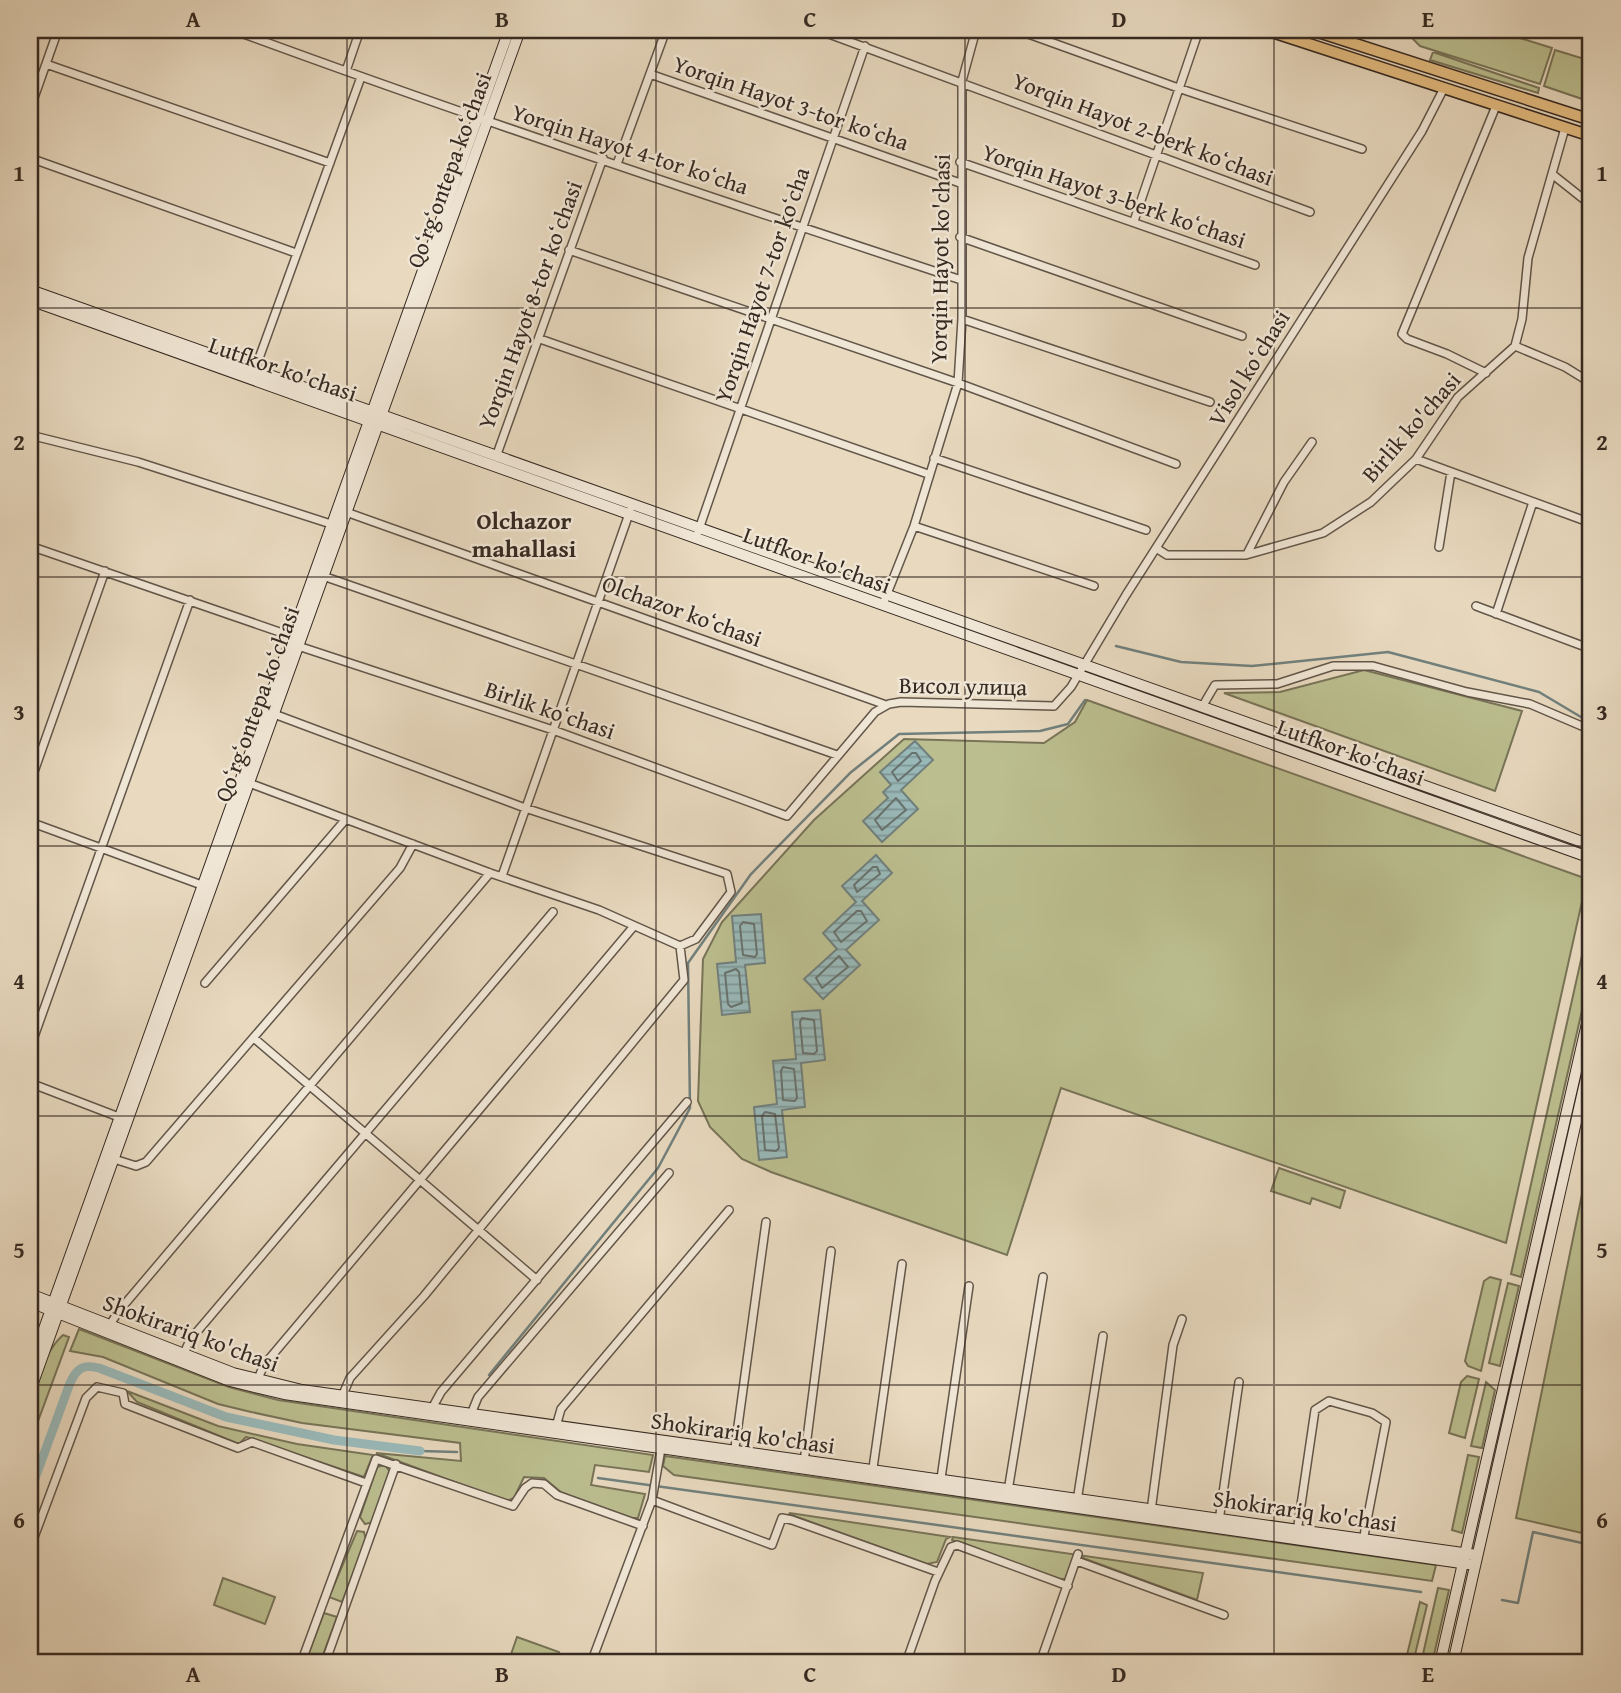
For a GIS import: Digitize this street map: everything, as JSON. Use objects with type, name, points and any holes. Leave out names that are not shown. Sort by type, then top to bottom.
[{"type":"main road","name":"Qoʻrgʻontepa koʻchasi","points":[[482,121],[509,30]]},
{"type":"main road","name":"Qoʻrgʻontepa koʻchasi","points":[[30,1391],[56,1309],[375,417],[482,121],[520,30]]},
{"type":"main road","points":[[1266,30],[1443,90],[1591,136]]},
{"type":"main road","points":[[1312,30],[1591,120]]},
{"type":"main road","name":"Lutfkor ko'chasi","points":[[30,290],[253,374]]},
{"type":"main road","name":"Lutfkor ko'chasi","points":[[30,300],[253,374],[698,532],[1081,669],[1591,858]]},
{"type":"main road","name":"Qoʻrgʻontepa koʻchasi","points":[[207,886],[274,715],[297,640],[323,576],[337,526],[346,512],[375,417]]},
{"type":"main road","name":"Lutfkor ko'chasi","points":[[1081,669],[1202,707],[1591,845]]},
{"type":"main road","points":[[1440,1663],[1591,1006]]},
{"type":"main road","points":[[1453,1663],[1591,1056]]},
{"type":"main road","name":"Qoʻrgʻontepa koʻchasi","points":[[30,1368],[56,1309],[114,1159],[124,1119]]},
{"type":"main road","name":"Shokirariq ko'chasi","points":[[30,1294],[56,1309]]},
{"type":"main road","name":"Shokirariq ko'chasi","points":[[30,1302],[56,1309],[255,1384],[554,1430],[1476,1560]]},
{"type":"main road","name":"Shokirariq ko'chasi","points":[[430,1412],[471,1414],[661,1449],[734,1455]]},
{"type":"street","points":[[30,109],[58,30]]},
{"type":"street","name":"Yorqin Hayot 4-tor koʻcha","points":[[233,30],[482,121],[603,158],[961,280]]},
{"type":"street","points":[[346,71],[360,30]]},
{"type":"street","points":[[617,163],[666,30]]},
{"type":"street","name":"Yorqin Hayot 2-berk koʻchasi","points":[[818,30],[962,81],[1310,212]]},
{"type":"street","name":"Yorqin Hayot ko'chasi","points":[[884,599],[914,526],[958,383],[962,318],[962,81],[976,30]]},
{"type":"street","points":[[1017,30],[1181,89],[1362,149]]},
{"type":"street","points":[[1134,221],[1199,30]]},
{"type":"street","name":"Yorqin Hayot 7-tor koʻcha","points":[[698,532],[865,46]]},
{"type":"street","points":[[46,64],[330,163]]},
{"type":"street","name":"Yorqin Hayot 3-tor koʻcha","points":[[650,74],[960,183]]},
{"type":"street","points":[[253,374],[361,77]]},
{"type":"street","name":"Visol koʻchasi","points":[[1081,669],[1422,131],[1443,90]]},
{"type":"street","points":[[1486,373],[1407,339],[1402,334],[1496,106]]},
{"type":"street","points":[[1565,128],[1528,258],[1522,319],[1515,346],[1565,367],[1591,383]]},
{"type":"street","points":[[30,158],[296,253]]},
{"type":"street","name":"Yorqin Hayot 8-tor koʻchasi","points":[[495,460],[603,158]]},
{"type":"street","name":"Yorqin Hayot 3-berk koʻchasi","points":[[960,162],[1255,265]]},
{"type":"street","points":[[1552,174],[1591,205]]},
{"type":"street","points":[[960,237],[1242,336]]},
{"type":"street","points":[[569,250],[958,383],[1176,464]]},
{"type":"street","points":[[962,318],[1210,402]]},
{"type":"street","points":[[540,339],[928,474]]},
{"type":"street","name":"Birlik ko'chasi","points":[[1156,548],[1167,555],[1246,555],[1306,539],[1339,525],[1371,502],[1416,458],[1458,397],[1515,346]]},
{"type":"street","points":[[30,435],[138,462],[337,526]]},
{"type":"street","points":[[1246,555],[1284,482],[1312,442]]},
{"type":"street","points":[[934,458],[1146,530]]},
{"type":"street","points":[[1416,458],[1591,523]]},
{"type":"street","points":[[1438,547],[1451,472]]},
{"type":"street","points":[[1496,614],[1534,502]]},
{"type":"street","points":[[502,876],[631,509]]},
{"type":"street","name":"Olchazor koʻchasi","points":[[346,512],[886,705]]},
{"type":"street","points":[[914,526],[1094,586]]},
{"type":"street","name":"Birlik koʻchasi","points":[[30,546],[190,600],[787,816]]},
{"type":"street","points":[[30,783],[105,571]]},
{"type":"street","points":[[323,576],[837,755]]},
{"type":"street","points":[[30,1048],[190,600]]},
{"type":"street","points":[[1476,606],[1591,649]]},
{"type":"street","points":[[1202,707],[1215,685],[1277,684],[1333,666],[1352,663],[1373,666],[1466,692],[1530,704],[1591,730]]},
{"type":"street","name":"Висол улица","points":[[787,816],[875,712],[886,705],[901,702],[1049,707],[1060,700],[1081,669]]},
{"type":"street","points":[[249,783],[490,873],[599,910],[680,946],[696,939],[731,892],[727,874],[525,808],[274,715]]},
{"type":"street","points":[[205,984],[346,819]]},
{"type":"street","points":[[30,822],[207,886]]},
{"type":"street","points":[[114,1159],[136,1166],[146,1162],[400,868],[413,844]]},
{"type":"street","points":[[107,1330],[490,873]]},
{"type":"street","points":[[182,1358],[190,1340],[553,912]]},
{"type":"street","points":[[255,1384],[264,1365],[634,926]]},
{"type":"street","points":[[341,1399],[349,1378],[478,1230],[684,981],[680,946]]},
{"type":"street","points":[[255,1039],[537,1280]]},
{"type":"street","points":[[30,1083],[124,1119]]},
{"type":"street","points":[[430,1412],[441,1392],[687,1102]]},
{"type":"street","points":[[471,1414],[478,1398],[669,1173]]},
{"type":"street","points":[[554,1430],[561,1409],[729,1210]]},
{"type":"street","points":[[734,1455],[766,1222]]},
{"type":"street","points":[[804,1465],[831,1251]]},
{"type":"street","points":[[872,1475],[902,1264]]},
{"type":"street","points":[[1008,1494],[1043,1277]]},
{"type":"street","points":[[941,1484],[969,1286]]},
{"type":"street","points":[[1151,1514],[1173,1345],[1182,1319]]},
{"type":"street","points":[[1077,1504],[1103,1336]]},
{"type":"street","points":[[1219,1524],[1239,1382]]},
{"type":"street","points":[[30,1548],[86,1398],[97,1387],[123,1394],[125,1404],[239,1448],[253,1442],[366,1483]]},
{"type":"street","points":[[1297,1535],[1315,1410],[1329,1401],[1372,1413],[1386,1422],[1363,1544]]},
{"type":"street","points":[[591,1663],[653,1496],[661,1449]]},
{"type":"street","points":[[301,1663],[376,1460],[396,1464],[513,1506],[524,1488],[532,1483],[544,1484],[557,1495],[643,1525]]},
{"type":"street","points":[[325,1663],[396,1464]]},
{"type":"street","points":[[653,1496],[772,1545],[783,1514],[938,1572]]},
{"type":"street","points":[[905,1663],[948,1549],[957,1545],[1068,1586]]},
{"type":"street","points":[[1040,1663],[1077,1558],[1224,1615]]},
{"type":"green space","points":[[1416,30],[1494,30],[1552,48],[1540,84],[1420,46],[1413,39]]},
{"type":"green space","points":[[1555,50],[1591,61],[1591,102],[1544,86]]},
{"type":"green space","points":[[1433,52],[1539,88],[1538,93],[1430,60]]},
{"type":"green space","points":[[1364,670],[1522,711],[1495,791],[1224,693],[1280,692]]},
{"type":"green space","points":[[1087,700],[1587,879],[1506,1243],[1061,1088],[1007,1255],[771,1172],[742,1159],[710,1127],[698,1101],[703,959],[722,922],[814,820],[904,739],[1044,743],[1075,722]]},
{"type":"green space","points":[[1591,915],[1591,959],[1583,985],[1583,1006],[1521,1277],[1511,1274]]},
{"type":"green space","points":[[1591,1150],[1591,1535],[1516,1518]]},
{"type":"green space","points":[[1279,1168],[1345,1191],[1340,1208],[1312,1198],[1310,1204],[1271,1191]]},
{"type":"green space","points":[[1490,1277],[1501,1280],[1481,1371],[1468,1366],[1465,1361],[1484,1281]]},
{"type":"green space","points":[[1508,1283],[1519,1286],[1500,1366],[1489,1363]]},
{"type":"green space","points":[[79,1329],[229,1387],[278,1400],[653,1455],[649,1472],[595,1465],[591,1485],[645,1494],[638,1518],[630,1518],[562,1493],[544,1478],[524,1477],[514,1498],[506,1501],[376,1453],[461,1461],[460,1443],[302,1423],[218,1404],[103,1357],[70,1351]]},
{"type":"green space","points":[[63,1335],[69,1337],[30,1443],[34,1400],[41,1371],[54,1345]]},
{"type":"green space","points":[[1467,1376],[1479,1379],[1465,1438],[1449,1433],[1461,1382]]},
{"type":"green space","points":[[1486,1382],[1495,1390],[1482,1448],[1471,1446]]},
{"type":"green space","points":[[127,1391],[218,1426],[297,1444],[373,1455],[364,1477],[246,1437],[239,1444],[137,1402]]},
{"type":"green space","points":[[1468,1455],[1479,1457],[1462,1533],[1452,1530]]},
{"type":"green space","points":[[665,1456],[1436,1565],[1432,1581],[674,1475],[663,1466]]},
{"type":"green space","points":[[385,1465],[390,1472],[373,1522],[365,1524],[360,1517],[377,1467]]},
{"type":"green space","points":[[789,1514],[950,1537],[946,1539],[937,1562],[927,1564]]},
{"type":"green space","points":[[357,1531],[364,1532],[366,1540],[342,1602],[329,1597]]},
{"type":"green space","points":[[953,1537],[1203,1573],[1197,1600],[1075,1555],[1066,1579],[1058,1579],[952,1540]]},
{"type":"green space","points":[[223,1578],[275,1597],[265,1624],[214,1605]]},
{"type":"green space","points":[[1438,1588],[1449,1590],[1432,1663],[1421,1663]]},
{"type":"green space","points":[[1420,1602],[1427,1605],[1413,1663],[1405,1663]]},
{"type":"green space","points":[[324,1613],[337,1617],[320,1663],[305,1663]]},
{"type":"green space","points":[[517,1637],[559,1652],[555,1663],[508,1663]]},
{"type":"water","points":[[915,741],[933,760],[901,790],[918,809],[882,842],[863,821],[888,798],[883,792],[891,785],[880,772]]},
{"type":"water","points":[[876,855],[892,873],[862,901],[879,920],[846,950],[860,965],[823,999],[804,979],[837,949],[823,933],[856,902],[842,886]]},
{"type":"water","points":[[761,914],[765,963],[745,965],[750,1012],[722,1015],[717,964],[736,962],[732,916]]},
{"type":"water","points":[[820,1010],[825,1060],[801,1063],[805,1107],[782,1110],[787,1157],[759,1160],[754,1107],[777,1104],[773,1061],[796,1059],[792,1012]]},
{"type":"waterway","points":[[1116,646],[1181,662],[1252,666],[1388,652],[1539,692],[1591,723]]},
{"type":"waterway","points":[[489,1375],[658,1168],[690,1108],[688,963],[751,874],[850,773],[899,734],[1040,731],[1068,724],[1085,700]]},
{"type":"waterway","points":[[30,1492],[70,1383],[75,1374],[85,1367],[99,1368],[226,1417],[334,1440],[420,1451]]},
{"type":"waterway","points":[[420,1451],[457,1452]]},
{"type":"waterway","points":[[598,1478],[1421,1592]]},
{"type":"waterway","points":[[1502,1600],[1518,1603],[1533,1532],[1591,1545]]},
{"type":"district","name":"Olchazor mahallasi","points":[[524,535]]}]
